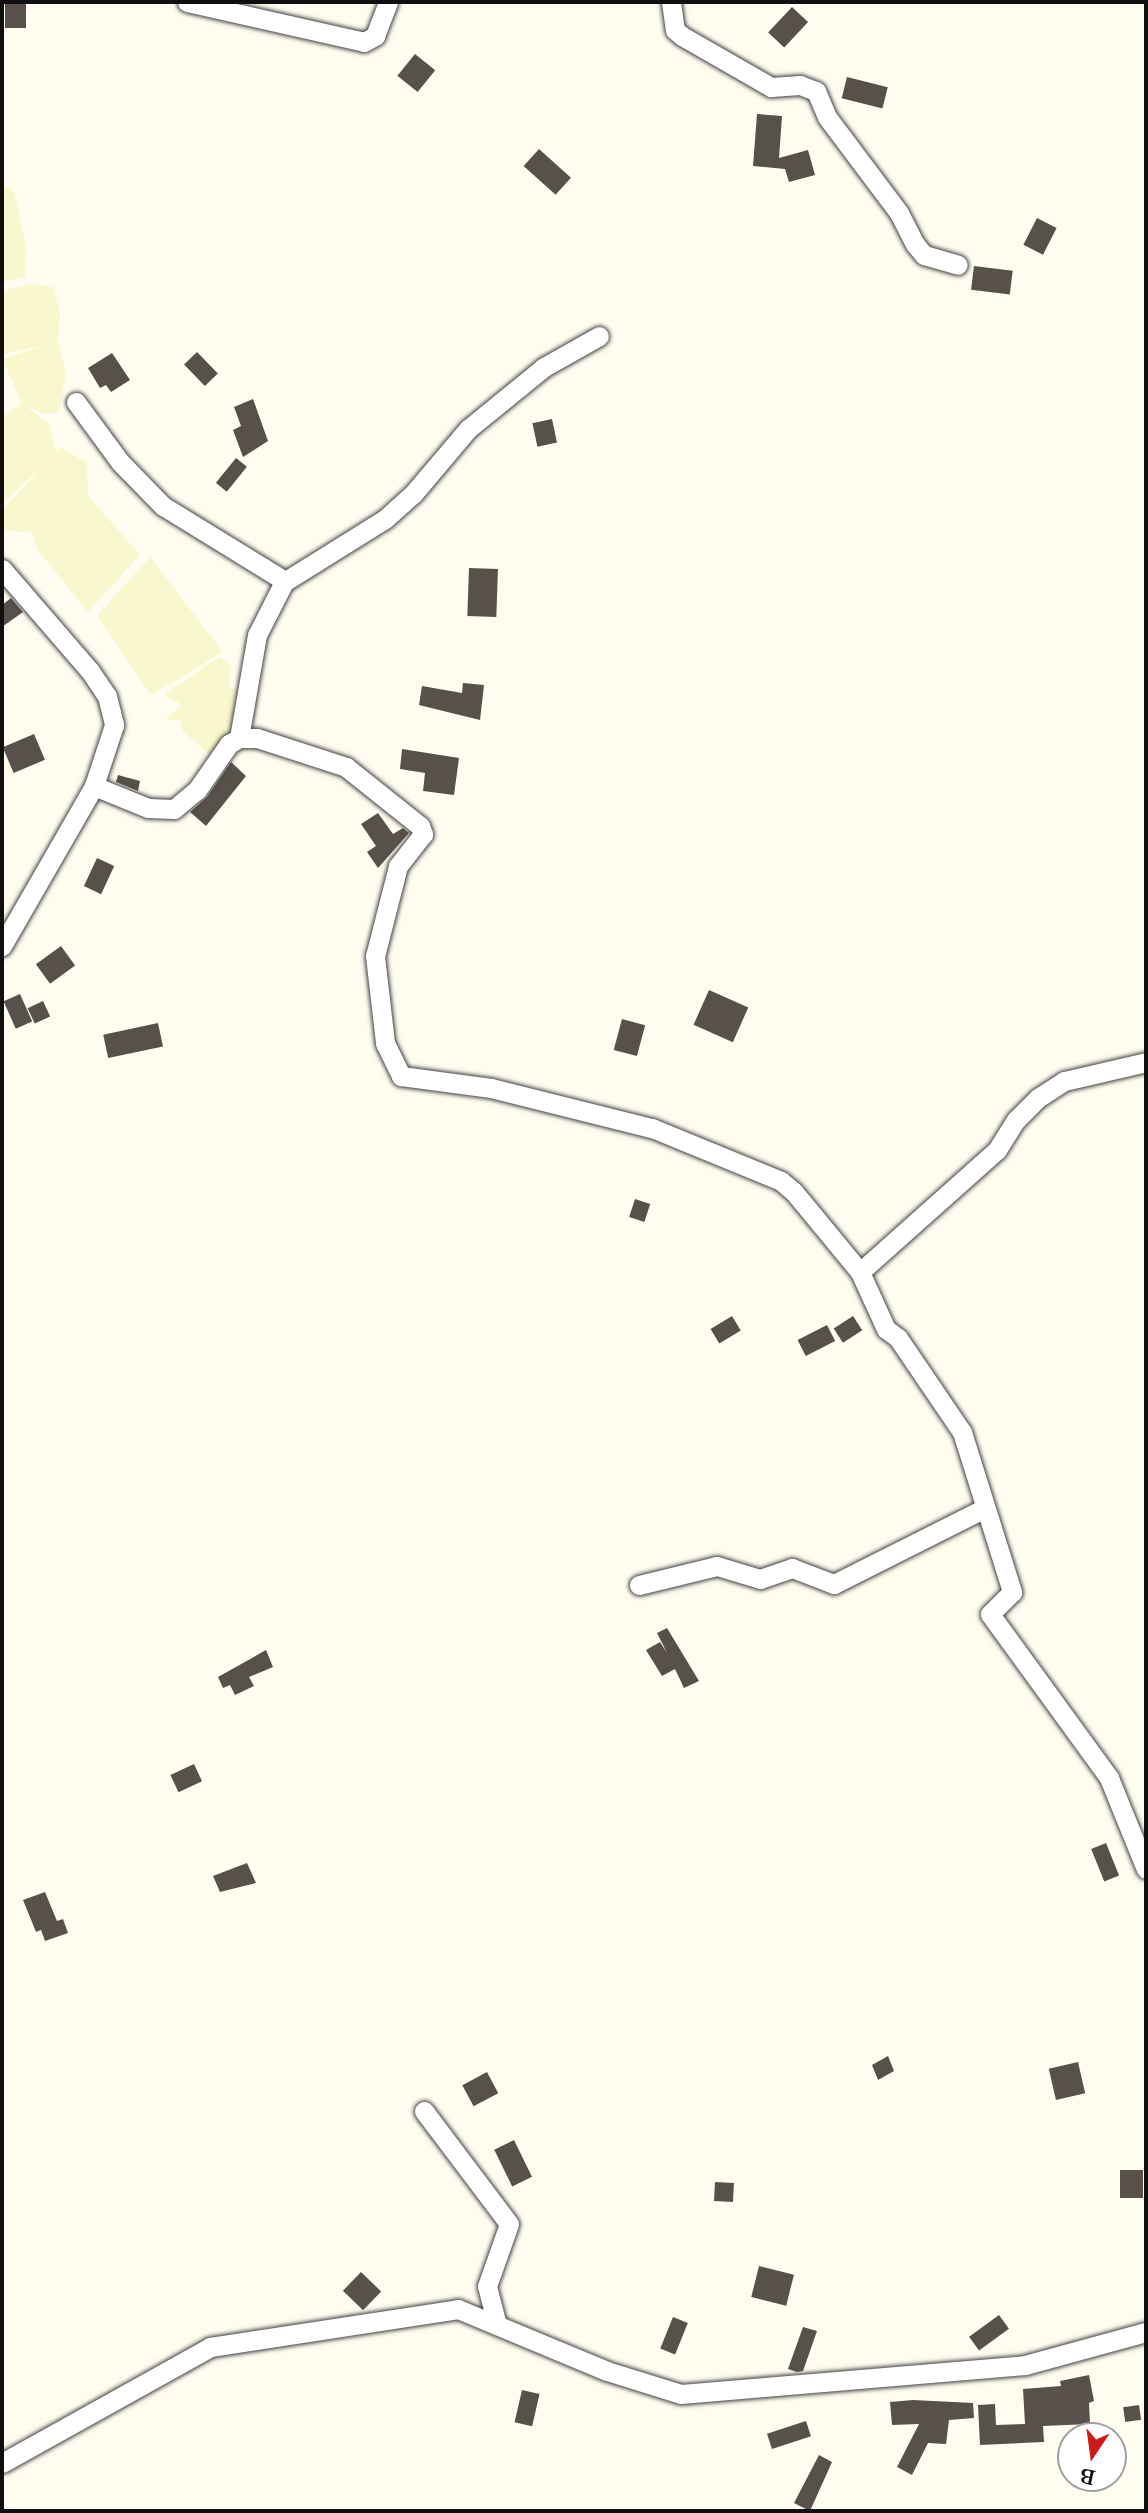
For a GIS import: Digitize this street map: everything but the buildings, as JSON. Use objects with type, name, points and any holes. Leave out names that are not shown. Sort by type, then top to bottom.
[{"type":"street","points":[[187,2],[364,42],[375,36],[388,2]]},
{"type":"street","points":[[671,2],[675,30],[682,36],[771,87],[800,85],[816,91],[827,117],[899,213],[915,244],[924,255],[958,265]]},
{"type":"street","points":[[239,738],[257,635],[285,581],[385,519],[413,494],[468,429],[544,367],[599,336]]},
{"type":"street","points":[[76,402],[120,462],[163,506],[225,548],[285,581]]},
{"type":"street","points":[[2,569],[51,622],[107,696],[114,724],[94,786],[2,946]]},
{"type":"street","points":[[94,786],[148,808],[174,809],[197,790],[229,744],[239,738],[257,738],[346,767],[420,826],[422,840],[395,875],[376,956],[386,1043],[393,1066],[401,1076],[491,1088],[652,1128],[765,1174],[794,1192],[860,1272],[886,1329],[898,1338],[962,1432],[1012,1592],[990,1614],[1109,1778],[1146,1869]]},
{"type":"street","points":[[860,1272],[997,1150],[1038,1098],[1073,1079],[1146,1062]]},
{"type":"street","points":[[639,1585],[717,1566],[760,1578],[792,1568],[834,1584],[985,1507]]},
{"type":"street","points":[[424,2111],[509,2224],[487,2286],[497,2325]]},
{"type":"street","points":[[2,2463],[210,2347],[458,2309],[607,2371],[681,2394],[1025,2365],[1146,2333]]},
{"type":"green space","points":[[2,186],[14,190],[26,248],[25,278],[2,282]]},
{"type":"green space","points":[[31,284],[53,287],[60,313],[58,341],[66,373],[59,412],[46,414],[26,406],[49,424],[56,452],[61,447],[87,463],[88,496],[140,555],[88,612],[38,550],[32,533],[2,530],[2,510],[45,464],[2,503],[2,417],[22,403],[2,359],[45,345],[2,354],[2,291]]},
{"type":"green space","points":[[150,557],[223,652],[151,695],[97,616]]},
{"type":"green space","points":[[220,657],[231,664],[229,687],[241,693],[239,721],[209,754],[183,732],[180,720],[165,720],[182,705],[164,694]]}]
